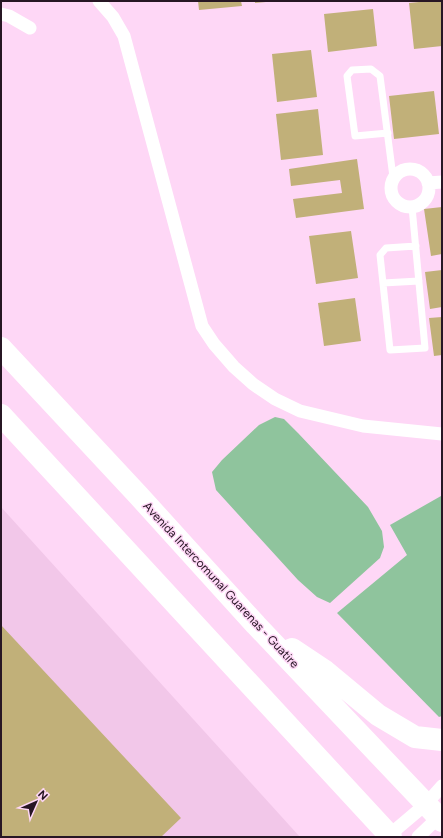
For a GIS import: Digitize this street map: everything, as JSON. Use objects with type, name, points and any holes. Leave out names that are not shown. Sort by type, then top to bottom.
[{"type":"highway","name":"Avenida Intercomunal Guarenas - Guatire","points":[[1,348],[256,624],[437,814]]},
{"type":"highway","points":[[1,415],[389,836]]},
{"type":"highway","points":[[256,624],[325,671],[378,715],[415,737],[442,740]]},
{"type":"street","points":[[99,1],[113,17],[124,36],[202,326],[214,344],[234,367],[253,384],[275,399],[300,411],[363,426],[442,434]]},
{"type":"street","points":[[1,14],[9,16],[30,28]]},
{"type":"street","points":[[413,169],[422,173],[428,183],[428,194],[422,203],[412,207],[401,205],[393,198],[390,188],[393,177],[402,170],[413,169]]},
{"type":"street","points":[[428,183],[442,182]]},
{"type":"street","points":[[418,837],[437,814],[442,786]]},
{"type":"street","points":[[389,836],[437,814]]},
{"type":"lane","points":[[388,133],[355,136],[347,76],[352,70],[371,69],[380,76],[388,133],[393,177]]},
{"type":"lane","points":[[412,207],[416,246],[425,348],[390,350],[380,255],[386,248],[416,246]]},
{"type":"lane","points":[[383,282],[419,281]]},
{"type":"shaded area","points":[[1,507],[300,837],[1,837]]},
{"type":"green space","points":[[275,417],[284,419],[368,507],[382,531],[384,547],[380,558],[330,603],[317,597],[298,580],[216,490],[212,472],[222,460],[259,425]]},
{"type":"green space","points":[[441,496],[442,716],[439,717],[337,613],[407,555],[390,525]]},
{"type":"building","points":[[198,1],[241,1],[242,6],[199,10]]},
{"type":"building","points":[[255,1],[265,1],[266,2],[255,3]]},
{"type":"building","points":[[442,1],[442,46],[414,49],[409,3]]},
{"type":"building","points":[[373,9],[377,46],[328,52],[324,14]]},
{"type":"building","points":[[311,50],[317,97],[277,102],[272,54]]},
{"type":"building","points":[[434,91],[439,134],[394,139],[389,96]]},
{"type":"building","points":[[318,109],[323,155],[281,160],[276,114]]},
{"type":"building","points":[[357,159],[364,209],[296,218],[293,199],[342,193],[340,180],[291,186],[289,169]]},
{"type":"building","points":[[442,207],[442,254],[431,256],[424,209]]},
{"type":"building","points":[[351,231],[358,278],[316,284],[309,236]]},
{"type":"building","points":[[442,270],[442,307],[430,309],[425,272]]},
{"type":"building","points":[[355,298],[361,341],[324,346],[318,303]]},
{"type":"building","points":[[442,317],[442,355],[434,356],[429,318]]},
{"type":"building","points":[[1,625],[181,818],[161,837],[1,837]]}]
